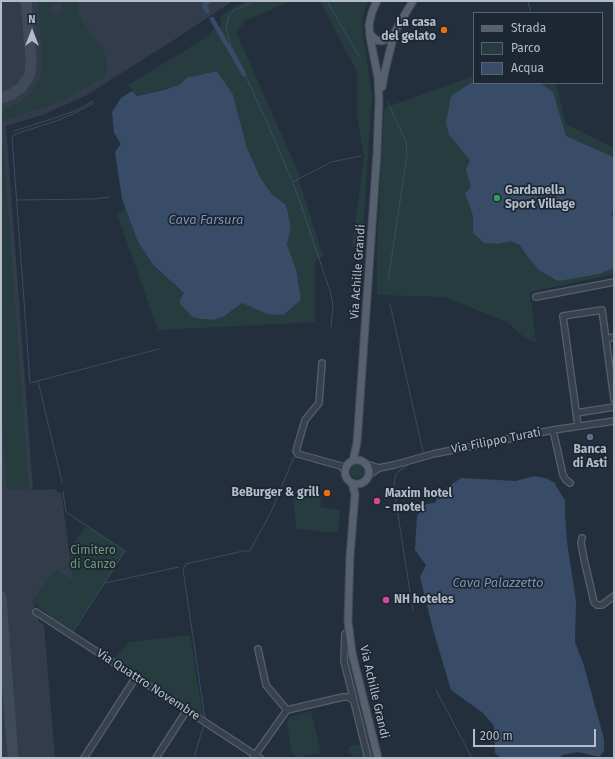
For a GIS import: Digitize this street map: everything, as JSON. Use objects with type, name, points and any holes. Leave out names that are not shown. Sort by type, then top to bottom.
[{"type":"main road","name":"Via Achille Grandi","points":[[376,1],[369,25],[378,78],[379,101]]},
{"type":"main road","name":"Via Achille Grandi","points":[[378,758],[352,653],[348,602],[356,484],[346,478],[348,465],[357,443],[379,101],[384,71],[394,34],[412,2]]},
{"type":"main road","points":[[370,34],[376,40],[382,42],[394,34]]},
{"type":"main road","name":"Via Achille Grandi","points":[[357,443],[363,462],[369,469],[369,475]]},
{"type":"main road","points":[[348,465],[363,462]]},
{"type":"main road","points":[[356,484],[365,481],[369,475]]},
{"type":"street","points":[[536,297],[614,282]]},
{"type":"street","points":[[578,426],[563,316],[602,310],[614,399]]},
{"type":"street","points":[[606,339],[614,337]]},
{"type":"street","points":[[322,363],[320,403],[305,420],[296,451],[298,454],[337,465],[348,465]]},
{"type":"street","points":[[576,413],[614,407]]},
{"type":"street","name":"Via Filippo Turati","points":[[369,475],[379,468],[440,452],[553,430],[614,421]]},
{"type":"street","points":[[553,430],[563,475],[570,483]]},
{"type":"street","points":[[363,462],[379,468]]},
{"type":"street","points":[[582,538],[581,543],[594,602],[599,606],[614,596]]},
{"type":"street","name":"Via Quattro Novembre","points":[[36,612],[187,710],[256,757]]},
{"type":"street","name":"Via Achille Grandi","points":[[350,631],[345,634],[343,655],[368,758]]},
{"type":"street","points":[[258,649],[266,685],[287,710]]},
{"type":"street","points":[[84,758],[136,677]]},
{"type":"street","points":[[256,757],[287,710],[343,696],[347,694],[351,688]]},
{"type":"street","points":[[343,696],[349,697],[354,702],[363,701]]},
{"type":"street","points":[[156,758],[187,710]]},
{"type":"shaded area","points":[[1,1],[233,1],[85,96],[42,115],[6,126],[33,490],[56,489],[57,492],[61,493],[73,581],[56,570],[33,601],[39,621],[44,625],[55,758],[1,758]]},
{"type":"green space","points":[[38,1],[58,1],[57,4],[53,5],[51,8],[51,12],[56,15],[61,12],[62,8],[60,5],[63,1],[79,1],[79,13],[82,20],[105,53],[107,70],[103,78],[63,100],[1,121],[1,111],[21,102],[32,92],[42,72]]},
{"type":"green space","points":[[245,1],[293,1],[246,20],[236,32],[300,176],[299,180],[323,256],[315,261],[315,322],[158,330],[117,214],[126,209],[138,242],[153,266],[184,293],[202,319],[212,320],[223,317],[242,303],[254,308],[283,315],[301,300],[296,269],[287,245],[291,227],[286,205],[271,193],[260,177],[247,148],[233,95],[186,78],[181,84],[137,96],[128,85],[205,38],[214,29],[221,25],[220,16]]},
{"type":"green space","points":[[320,1],[368,1],[362,19],[372,96],[362,249],[352,246],[364,158],[357,115],[357,72]]},
{"type":"green space","name":"Gardanella Sport Village","points":[[473,76],[473,84],[556,84],[566,124],[614,148],[614,274],[530,292],[536,342],[526,339],[507,322],[445,297],[377,295],[377,247],[384,108]]},
{"type":"green space","points":[[1,142],[3,143],[29,489],[7,490],[1,405]]},
{"type":"green space","points":[[354,464],[360,464],[364,468],[364,474],[360,478],[354,478],[350,474],[350,468]]},
{"type":"green space","points":[[320,491],[321,507],[340,510],[338,533],[296,529],[293,492]]},
{"type":"green space","name":"Cimitero di Canzo","points":[[86,526],[125,551],[72,632],[34,604],[33,601],[56,570],[73,580],[70,549]]},
{"type":"green space","points":[[190,635],[203,717],[115,658],[129,642]]},
{"type":"green space","points":[[348,638],[360,697],[358,699],[356,699],[346,658]]},
{"type":"green space","points":[[361,703],[375,758],[370,758],[357,704]]},
{"type":"green space","points":[[311,711],[321,753],[297,758],[291,750],[287,722],[290,717]]},
{"type":"green space","points":[[362,744],[365,758],[353,758],[352,754],[350,754],[349,746]]},
{"type":"water","name":"Cava Farsura","points":[[217,71],[233,95],[247,148],[260,177],[271,193],[286,205],[291,227],[287,245],[296,269],[301,300],[283,315],[267,314],[242,303],[223,317],[212,320],[192,317],[179,302],[184,293],[153,265],[138,242],[122,199],[115,152],[121,144],[114,133],[112,112],[121,98],[132,91],[137,96],[163,90],[181,84],[186,78]]},
{"type":"water","points":[[473,82],[473,84],[541,84],[553,92],[566,136],[613,157],[614,159],[614,200],[613,211],[611,214],[614,218],[614,268],[599,274],[558,281],[540,271],[520,245],[510,241],[498,244],[484,243],[473,233],[473,216],[465,193],[471,187],[466,170],[470,160],[449,135],[446,123],[451,96]]},
{"type":"water","name":"Cava Palazzetto","points":[[534,476],[545,478],[554,482],[565,501],[567,542],[576,601],[575,642],[584,666],[604,739],[604,751],[599,757],[578,752],[563,755],[558,758],[501,758],[495,753],[494,726],[483,713],[451,690],[432,626],[420,577],[426,565],[415,550],[417,516],[426,504],[435,503],[440,492],[461,478],[516,481]]},
{"type":"waterway","points":[[207,11],[204,5],[209,1]]},
{"type":"waterway","points":[[254,1],[233,11],[229,16],[226,28],[231,45],[266,120],[297,193],[331,294],[333,306],[331,327]]},
{"type":"waterway","points":[[327,1],[359,56]]},
{"type":"waterway","points":[[528,1],[531,12]]},
{"type":"waterway","points":[[212,19],[244,74]]},
{"type":"waterway","points":[[14,131],[77,110],[93,101]]},
{"type":"waterway","points":[[94,103],[59,120],[15,134],[12,137],[30,383],[159,349]]},
{"type":"waterway","points":[[388,103],[406,142],[407,155],[388,281]]},
{"type":"waterway","points":[[293,182],[331,162],[361,156]]},
{"type":"waterway","points":[[17,200],[93,199],[109,197]]},
{"type":"waterway","points":[[390,304],[423,452]]},
{"type":"waterway","points":[[38,381],[62,482]]},
{"type":"waterway","points":[[205,719],[183,569],[186,564],[243,551],[250,551],[271,512],[294,457]]},
{"type":"waterway","points":[[408,465],[400,470],[395,476],[394,489],[413,611]]},
{"type":"waterway","points":[[63,492],[66,512],[125,551],[73,632]]},
{"type":"waterway","points":[[105,583],[179,567]]},
{"type":"waterway","points":[[436,690],[472,758]]},
{"type":"waterway","points":[[194,758],[204,724]]},
{"type":"taxiway","points":[[1,98],[10,95],[21,88],[30,73],[31,60],[26,1]]},
{"type":"taxiway","points":[[1,597],[13,758]]},
{"type":"place","name":"La casa del gelato","points":[[444,30]]},
{"type":"place","name":"Gardanella Sport Village","points":[[497,198]]},
{"type":"place","name":"Banca di Asti","points":[[590,437]]},
{"type":"place","name":"BeBurger & grill","points":[[327,493]]},
{"type":"place","name":"Maxim hotel - motel","points":[[377,501]]},
{"type":"place","name":"NH hoteles","points":[[386,600]]}]
